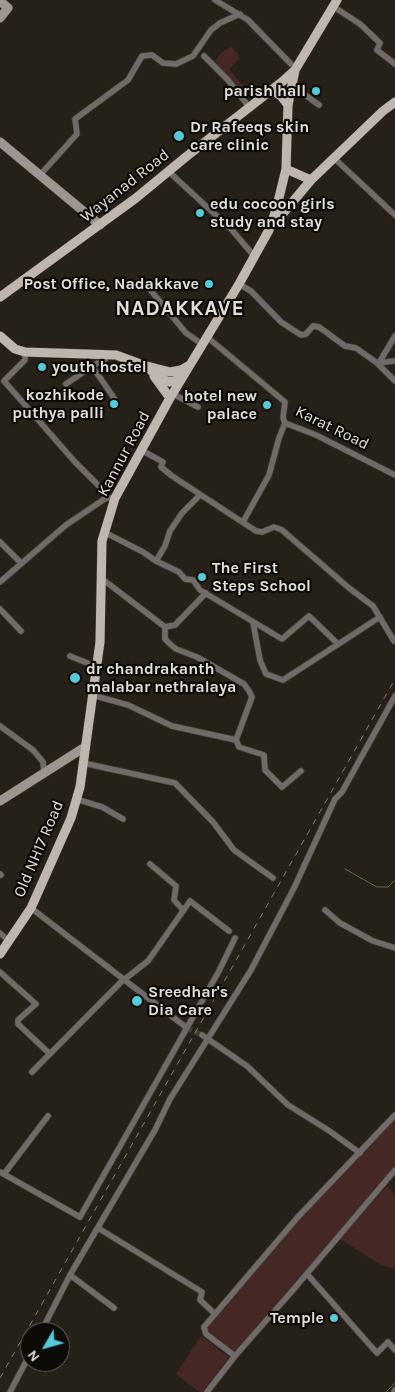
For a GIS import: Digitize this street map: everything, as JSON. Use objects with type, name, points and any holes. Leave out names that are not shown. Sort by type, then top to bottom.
[{"type":"main road","name":"Wayanad Road","points":[[0,297],[100,225],[250,108],[296,69],[336,3]]},
{"type":"main road","points":[[269,230],[286,169],[288,105],[296,69]]},
{"type":"main road","points":[[272,90],[281,96],[288,105]]},
{"type":"main road","points":[[269,230],[311,180],[383,111],[395,102]]},
{"type":"main road","points":[[286,169],[311,180]]},
{"type":"main road","name":"Kannur Road","points":[[85,747],[100,642],[102,542],[110,498],[141,450],[269,230]]},
{"type":"main road","points":[[0,336],[15,349],[25,352],[116,355],[143,365],[169,382],[175,381],[188,368]]},
{"type":"main road","points":[[143,365],[171,396]]},
{"type":"main road","name":"Old NH17 Road","points":[[0,954],[31,908],[71,818],[85,747]]},
{"type":"street","points":[[215,0],[240,14],[296,69]]},
{"type":"street","points":[[0,1],[10,4],[0,18]]},
{"type":"street","points":[[336,3],[380,43],[377,50],[395,64]]},
{"type":"street","points":[[40,175],[77,134],[75,119],[128,80],[142,56],[152,55],[163,63],[176,64],[193,56],[204,38],[216,26],[240,14]]},
{"type":"street","points":[[204,56],[228,80],[250,108]]},
{"type":"street","points":[[291,89],[304,94],[319,105]]},
{"type":"street","points":[[0,142],[100,225]]},
{"type":"street","points":[[335,158],[395,215]]},
{"type":"street","points":[[168,172],[232,230],[254,256]]},
{"type":"street","points":[[138,282],[148,287],[186,333],[205,340]]},
{"type":"street","points":[[239,284],[251,291],[281,322],[301,335],[306,334],[313,326],[319,327],[344,346],[356,348],[378,363],[395,380]]},
{"type":"street","points":[[378,363],[395,336]]},
{"type":"street","name":"Karat Road","points":[[205,340],[285,402],[283,418],[285,422],[316,435],[395,475]]},
{"type":"street","points":[[0,582],[66,525],[110,498],[2,383],[25,360],[25,352]]},
{"type":"street","points":[[66,384],[92,366],[105,360],[106,355]]},
{"type":"street","points":[[378,363],[395,361]]},
{"type":"street","points":[[92,366],[114,398]]},
{"type":"street","points":[[171,396],[198,407]]},
{"type":"street","points":[[243,522],[269,475],[285,422]]},
{"type":"street","points":[[141,450],[164,462],[161,467],[256,531],[262,532],[274,527],[282,530],[349,588],[373,606],[394,641]]},
{"type":"street","points":[[156,561],[165,546],[170,531],[182,513],[200,495]]},
{"type":"street","points":[[104,532],[179,572],[185,579],[193,580],[200,590],[282,639],[309,616],[338,644]]},
{"type":"street","points":[[0,542],[21,563]]},
{"type":"street","points":[[101,578],[165,627],[175,625],[206,593]]},
{"type":"street","points":[[0,610],[21,631]]},
{"type":"street","points":[[253,622],[260,660],[266,674],[283,680],[380,617]]},
{"type":"street","points":[[165,627],[165,639],[169,643],[176,648],[197,656],[244,684],[249,691],[252,697],[236,740],[239,748],[264,755],[265,770],[282,787],[301,771]]},
{"type":"street","points":[[70,656],[97,667]]},
{"type":"street","points":[[92,695],[128,705],[172,726],[236,740]]},
{"type":"street","points":[[46,1322],[70,1275],[155,1130],[205,1037],[251,970],[294,888],[335,799],[342,792],[395,696]]},
{"type":"street","points":[[0,726],[34,750],[43,762],[44,773]]},
{"type":"street","points":[[0,800],[85,747]]},
{"type":"street","points":[[83,763],[175,783],[213,822],[234,850],[273,878]]},
{"type":"street","points":[[76,798],[102,807],[123,819]]},
{"type":"street","points":[[150,864],[176,886],[174,900],[183,910]]},
{"type":"street","points":[[32,1072],[124,979],[148,961],[190,901],[229,931]]},
{"type":"street","points":[[31,908],[188,1028]]},
{"type":"street","points":[[325,910],[340,923],[373,941],[395,948]]},
{"type":"street","points":[[0,933],[9,941]]},
{"type":"street","points":[[48,1116],[2,1173],[80,1217],[188,1028],[235,938]]},
{"type":"street","points":[[0,972],[36,1004],[18,1020],[18,1024],[50,1054]]},
{"type":"street","points":[[205,1037],[247,1066],[288,1105],[360,1153]]},
{"type":"street","points":[[234,1356],[206,1334],[204,1327],[297,1218],[395,1115]]},
{"type":"street","points":[[207,1392],[234,1356],[307,1274],[395,1170]]},
{"type":"street","points":[[98,1228],[202,1292],[200,1300],[215,1314]]},
{"type":"street","points":[[307,1274],[377,1352],[388,1342],[395,1350]]},
{"type":"street","points":[[70,1275],[114,1308]]},
{"type":"street","points":[[10,1392],[21,1372]]},
{"type":"shaded area","points":[[231,46],[239,55],[239,59],[229,69],[245,88],[239,96],[220,77],[221,71],[215,61],[221,53]]},
{"type":"shaded area","points":[[395,1119],[395,1165],[287,1294],[237,1350],[231,1351],[208,1333],[208,1327],[299,1220]]},
{"type":"shaded area","points":[[387,1186],[395,1195],[395,1269],[379,1264],[340,1239]]},
{"type":"shaded area","points":[[201,1336],[229,1357],[202,1392],[199,1392],[176,1374]]},
{"type":"waterway","points":[[345,869],[377,887],[388,887],[395,880]]},
{"type":"waterway","points":[[386,1392],[395,1383]]},
{"type":"tunnel","points":[[187,1028],[202,1035]]},
{"type":"railway","points":[[0,1378],[395,679]]},
{"type":"place","name":"parish hall","points":[[316,91]]},
{"type":"place","name":"Dr Rafeeqs skin care clinic","points":[[179,136]]},
{"type":"place","name":"edu cocoon girls study and stay","points":[[200,213]]},
{"type":"place","name":"Post Office, Nadakkave","points":[[209,284]]},
{"type":"place","name":"youth hostel","points":[[42,367]]},
{"type":"place","name":"kozhikode puthya palli","points":[[114,404]]},
{"type":"place","name":"hotel new palace","points":[[267,405]]},
{"type":"place","name":"The First Steps School","points":[[202,577]]},
{"type":"place","name":"dr chandrakanth malabar nethralaya","points":[[75,678]]},
{"type":"place","name":"Sreedhar's Dia Care","points":[[137,1001]]},
{"type":"place","name":"Temple","points":[[334,1318]]},
{"type":"district","name":"NADAKKAVE","points":[[180,309]]}]
